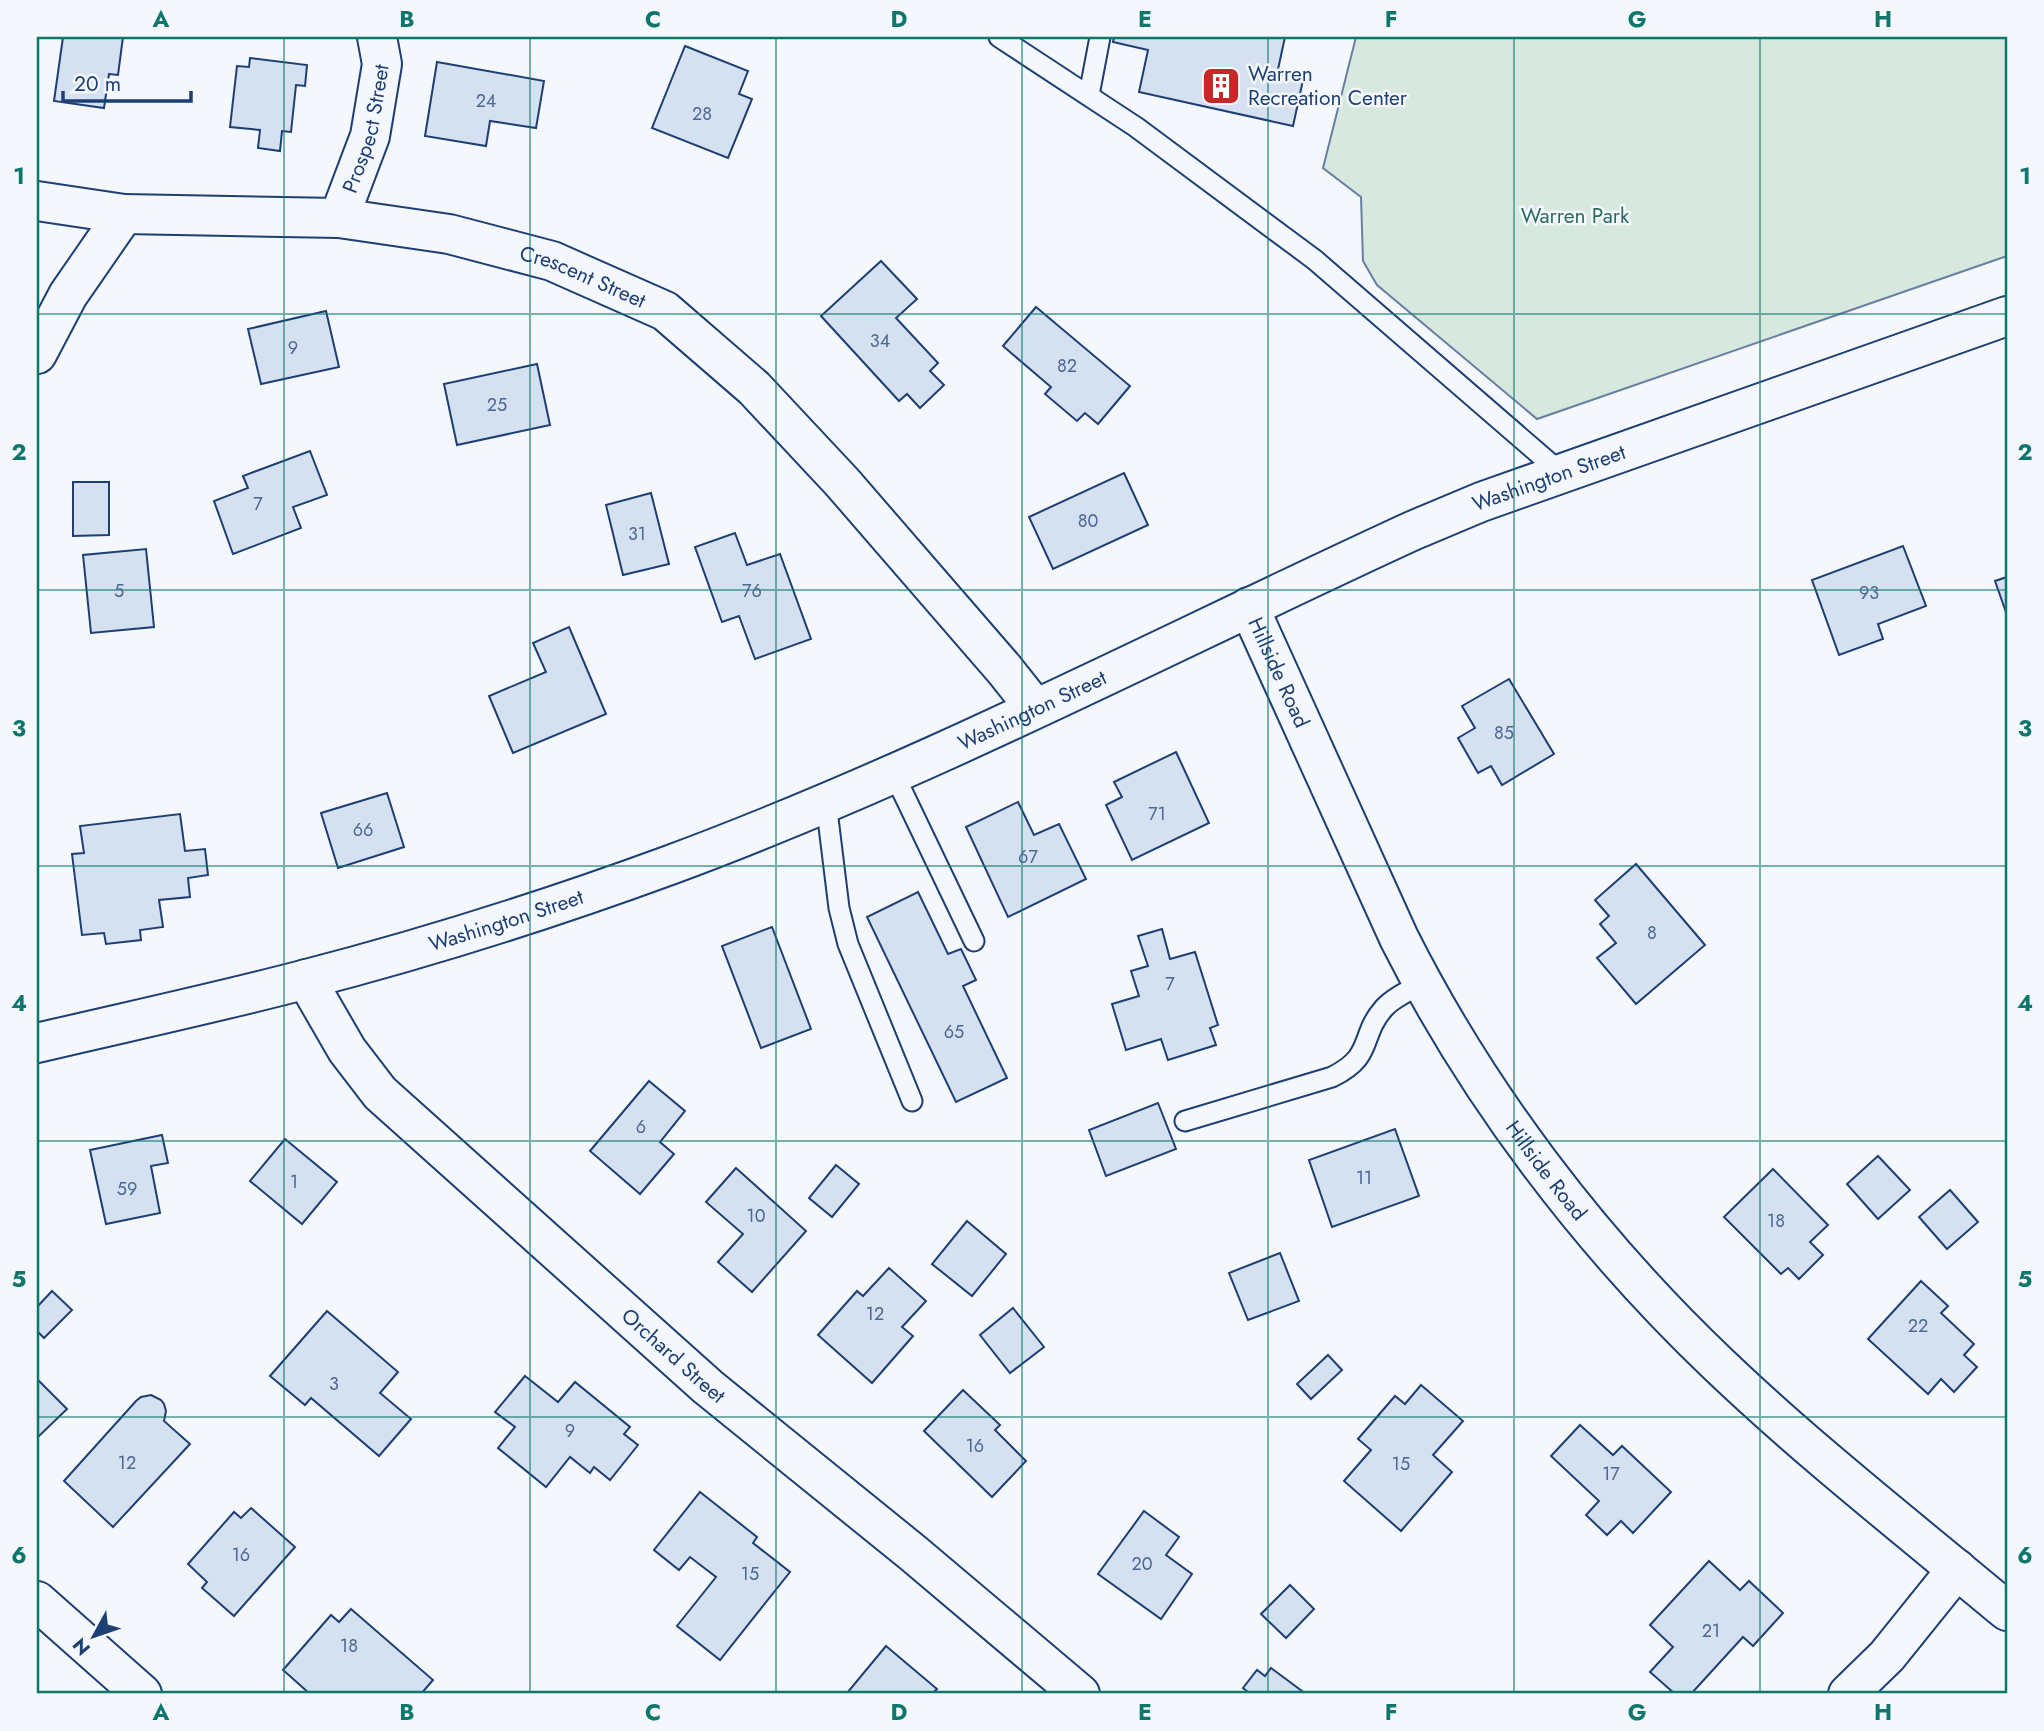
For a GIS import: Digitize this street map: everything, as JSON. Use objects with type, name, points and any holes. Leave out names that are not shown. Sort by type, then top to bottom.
[{"type":"street","name":"Prospect Street","points":[[339,218],[370,136],[382,64],[377,37]]},
{"type":"street","name":"Crescent Street","points":[[37,201],[124,214],[339,218],[449,234],[552,261],[665,312],[754,388],[833,472],[1034,708]]},
{"type":"street","points":[[37,354],[68,295],[124,214]]},
{"type":"street","name":"Washington Street","points":[[37,1042],[306,979],[465,933],[602,889],[826,802],[1412,531],[1560,472],[2007,316]]},
{"type":"street","name":"Hillside Road","points":[[1249,607],[1422,985],[1448,1031],[1509,1121],[1580,1213],[1716,1362],[1762,1405],[2007,1611]]},
{"type":"street","name":"Orchard Street","points":[[306,979],[347,1050],[380,1093],[708,1387],[913,1553],[1080,1694]]},
{"type":"street","points":[[1848,1694],[1887,1656],[1957,1569]]},
{"type":"street","points":[[37,1601],[142,1694]]},
{"type":"lane","points":[[999,37],[1162,145],[1315,260],[1560,472]]},
{"type":"lane","points":[[1089,95],[1100,37]]},
{"type":"lane","points":[[893,772],[974,941]]},
{"type":"lane","points":[[826,802],[839,908],[848,944],[912,1101]]},
{"type":"lane","points":[[1185,1121],[1332,1077],[1345,1070],[1357,1061],[1376,1019],[1386,1006],[1422,985]]},
{"type":"green space","name":"Warren Park","points":[[1356,37],[2007,37],[2007,256],[1537,419],[1377,285],[1363,261],[1361,197],[1323,168]]},
{"type":"building","points":[[63,37],[123,37],[118,75],[109,74],[104,108],[54,101]]},
{"type":"building","name":"Warren Recreation Center","points":[[1114,37],[1285,37],[1277,74],[1303,80],[1293,126],[1139,92],[1148,50],[1113,42]]},
{"type":"building","points":[[685,46],[748,71],[739,94],[752,99],[728,158],[652,128]]},
{"type":"building","points":[[250,58],[307,65],[305,86],[296,85],[291,132],[282,131],[280,151],[258,148],[260,130],[230,127],[237,66],[249,67]]},
{"type":"building","points":[[437,62],[544,81],[536,128],[490,121],[486,146],[425,136]]},
{"type":"building","points":[[881,261],[917,299],[896,318],[938,363],[930,371],[944,385],[920,408],[907,394],[899,401],[821,316]]},
{"type":"building","points":[[1036,307],[1130,386],[1098,424],[1085,413],[1077,421],[1045,394],[1051,387],[1003,346]]},
{"type":"building","points":[[326,311],[339,367],[261,384],[248,329]]},
{"type":"building","points":[[537,364],[550,425],[457,445],[444,384]]},
{"type":"building","points":[[310,451],[327,495],[293,507],[301,528],[233,554],[214,501],[248,488],[243,476]]},
{"type":"building","points":[[1124,473],[1148,525],[1053,569],[1029,517]]},
{"type":"building","points":[[73,482],[109,482],[109,535],[73,536]]},
{"type":"building","points":[[651,493],[669,564],[623,575],[606,505]]},
{"type":"building","points":[[735,533],[747,565],[780,554],[811,639],[755,659],[739,616],[722,622],[695,547]]},
{"type":"building","points":[[1903,546],[1926,606],[1878,624],[1883,639],[1839,655],[1812,580]]},
{"type":"building","points":[[146,549],[154,627],[91,633],[83,555]]},
{"type":"building","points":[[2007,577],[2007,615],[1995,581]]},
{"type":"building","points":[[569,627],[606,714],[513,753],[489,696],[546,672],[533,643]]},
{"type":"building","points":[[1509,679],[1554,754],[1502,785],[1491,766],[1478,773],[1458,738],[1475,728],[1462,706]]},
{"type":"building","points":[[1176,752],[1209,823],[1132,860],[1106,805],[1122,797],[1114,782]]},
{"type":"building","points":[[387,793],[404,847],[338,868],[321,813]]},
{"type":"building","points":[[1018,802],[1034,835],[1059,824],[1086,879],[1008,917],[966,827]]},
{"type":"building","points":[[180,814],[185,851],[205,849],[208,875],[188,878],[190,897],[159,900],[163,927],[140,930],[141,940],[106,944],[104,933],[82,935],[72,854],[84,853],[80,826]]},
{"type":"building","points":[[1636,864],[1705,945],[1636,1004],[1597,958],[1616,943],[1600,924],[1609,916],[1595,900]]},
{"type":"building","points":[[918,892],[948,954],[961,949],[976,980],[963,986],[1007,1078],[956,1102],[867,917]]},
{"type":"building","points":[[772,927],[811,1029],[761,1048],[722,946]]},
{"type":"building","points":[[1162,929],[1170,959],[1195,952],[1218,1025],[1210,1028],[1216,1045],[1168,1060],[1161,1039],[1126,1050],[1112,1004],[1139,996],[1131,971],[1148,966],[1138,936]]},
{"type":"building","points":[[649,1081],[685,1111],[660,1142],[674,1154],[640,1194],[590,1151]]},
{"type":"building","points":[[1158,1103],[1176,1149],[1106,1176],[1089,1130]]},
{"type":"building","points":[[1395,1129],[1419,1196],[1332,1227],[1309,1160]]},
{"type":"building","points":[[162,1135],[168,1163],[151,1166],[160,1213],[106,1224],[90,1150]]},
{"type":"building","points":[[285,1139],[337,1182],[302,1224],[250,1181]]},
{"type":"building","points":[[1878,1156],[1910,1190],[1878,1219],[1847,1184]]},
{"type":"building","points":[[836,1165],[859,1184],[832,1217],[809,1198]]},
{"type":"building","points":[[736,1168],[806,1231],[752,1292],[718,1262],[743,1234],[706,1202]]},
{"type":"building","points":[[1773,1169],[1828,1225],[1810,1242],[1823,1255],[1799,1279],[1788,1268],[1781,1274],[1724,1217]]},
{"type":"building","points":[[1950,1190],[1978,1222],[1947,1249],[1919,1217]]},
{"type":"building","points":[[967,1221],[1006,1254],[972,1296],[932,1264]]},
{"type":"building","points":[[1280,1253],[1299,1301],[1248,1320],[1229,1273]]},
{"type":"building","points":[[889,1268],[926,1301],[902,1327],[913,1336],[872,1383],[818,1335],[857,1291],[863,1296]]},
{"type":"building","points":[[1921,1281],[1948,1306],[1941,1313],[1974,1344],[1964,1355],[1977,1367],[1954,1392],[1941,1379],[1928,1394],[1868,1339]]},
{"type":"building","points":[[52,1291],[72,1310],[44,1338],[37,1331],[37,1307]]},
{"type":"building","points":[[1013,1308],[1044,1347],[1010,1373],[980,1335]]},
{"type":"building","points":[[327,1311],[398,1372],[380,1393],[411,1419],[379,1456],[311,1398],[305,1405],[270,1376]]},
{"type":"building","points":[[1328,1355],[1342,1370],[1311,1399],[1297,1384]]},
{"type":"building","points":[[525,1376],[558,1402],[575,1382],[630,1427],[624,1434],[638,1445],[610,1480],[594,1467],[590,1473],[570,1457],[546,1487],[498,1448],[515,1427],[495,1412]]},
{"type":"building","points":[[37,1379],[67,1409],[37,1438]]},
{"type":"building","points":[[1421,1385],[1463,1421],[1433,1455],[1452,1472],[1401,1531],[1344,1481],[1371,1450],[1358,1439],[1395,1396],[1405,1404]]},
{"type":"building","points":[[963,1390],[1000,1425],[995,1430],[1026,1461],[992,1497],[924,1431]]},
{"type":"building","points":[[151,1395],[164,1404],[164,1421],[190,1444],[113,1527],[64,1481],[136,1401]]},
{"type":"building","points":[[1580,1425],[1613,1455],[1622,1446],[1671,1492],[1633,1533],[1621,1521],[1607,1535],[1586,1515],[1599,1501],[1551,1456]]},
{"type":"building","points":[[700,1492],[757,1537],[753,1543],[790,1572],[720,1660],[677,1626],[716,1577],[690,1557],[679,1570],[654,1550]]},
{"type":"building","points":[[251,1508],[295,1547],[234,1616],[202,1588],[207,1582],[188,1564],[234,1512],[241,1518]]},
{"type":"building","points":[[1144,1511],[1179,1537],[1166,1555],[1192,1574],[1161,1619],[1098,1574]]},
{"type":"building","points":[[1709,1561],[1740,1590],[1749,1581],[1783,1613],[1753,1646],[1743,1637],[1691,1694],[1675,1694],[1650,1672],[1673,1647],[1650,1625]]},
{"type":"building","points":[[1290,1585],[1314,1609],[1286,1638],[1261,1614]]},
{"type":"building","points":[[351,1609],[433,1680],[421,1694],[310,1694],[283,1670],[331,1615],[339,1622]]},
{"type":"building","points":[[886,1646],[937,1689],[932,1694],[847,1693]]},
{"type":"building","points":[[1271,1668],[1306,1694],[1247,1694],[1243,1688],[1257,1670],[1265,1676]]},
{"type":"place","name":"Warren Recreation Center","points":[[1221,86]]}]
